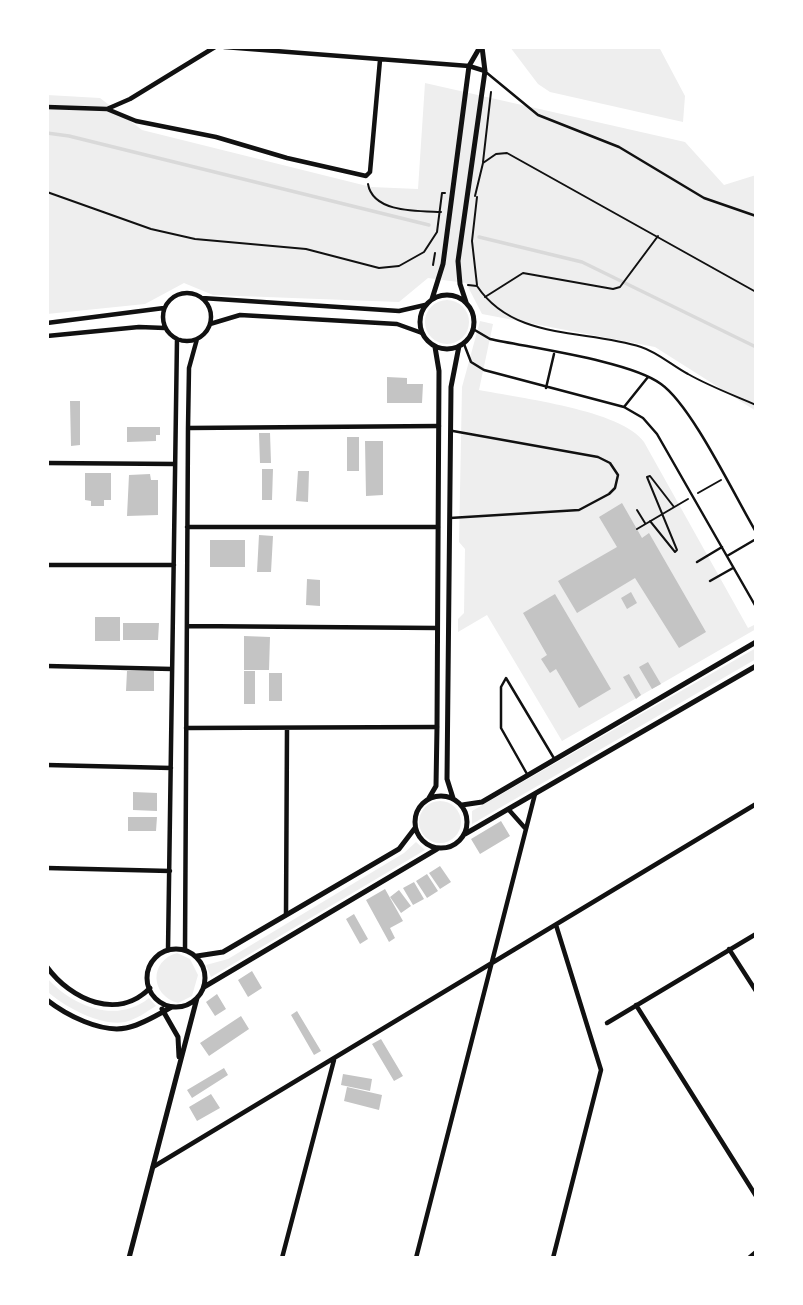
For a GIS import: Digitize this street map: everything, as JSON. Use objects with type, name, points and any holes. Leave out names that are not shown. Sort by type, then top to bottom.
[{"type":"street","points":[[107,109],[130,99],[215,47]]},
{"type":"street","points":[[224,47],[469,66],[485,71]]},
{"type":"street","points":[[432,299],[443,264],[469,66],[481,47]]},
{"type":"street","points":[[465,834],[468,822],[461,805],[453,798],[447,779],[450,431],[452,378],[461,345],[473,329],[473,312],[466,302],[460,284],[458,261],[485,71],[481,47]]},
{"type":"street","points":[[47,107],[107,109],[136,121],[216,137],[287,158],[368,175],[380,60]]},
{"type":"street","points":[[47,323],[164,308],[180,294],[188,293],[202,298],[399,311],[450,295],[466,302]]},
{"type":"street","points":[[202,298],[209,307],[210,324]]},
{"type":"street","points":[[422,333],[420,318],[425,305]]},
{"type":"street","points":[[164,308],[165,328],[177,340],[168,950]]},
{"type":"street","points":[[185,949],[189,368],[197,339],[210,324],[240,315],[397,324],[422,333],[435,347],[439,371],[436,786],[416,814],[415,828],[399,849],[223,952],[197,956]]},
{"type":"street","points":[[47,336],[139,327],[165,328]]},
{"type":"street","points":[[177,340],[197,339]]},
{"type":"street","points":[[435,347],[450,349],[461,345]]},
{"type":"street","points":[[188,428],[439,426]]},
{"type":"street","points":[[47,463],[175,464]]},
{"type":"street","points":[[187,527],[438,527]]},
{"type":"street","points":[[47,565],[174,565]]},
{"type":"street","points":[[187,626],[437,628]]},
{"type":"street","points":[[461,805],[482,802],[756,642]]},
{"type":"street","points":[[47,666],[173,669]]},
{"type":"street","points":[[129,1258],[197,998],[204,987],[438,849],[453,846],[465,834],[756,666]]},
{"type":"street","points":[[186,728],[437,727]]},
{"type":"street","points":[[286,915],[287,729]]},
{"type":"street","points":[[47,765],[171,768]]},
{"type":"street","points":[[416,1258],[536,793]]},
{"type":"street","points":[[429,799],[441,796],[453,798]]},
{"type":"street","points":[[153,1167],[756,804]]},
{"type":"street","points":[[509,810],[526,828]]},
{"type":"street","points":[[415,828],[423,842],[438,849]]},
{"type":"street","points":[[47,868],[170,871]]},
{"type":"street","points":[[553,1258],[601,1070],[556,925]]},
{"type":"street","points":[[607,1023],[756,934]]},
{"type":"street","points":[[178,1071],[178,1037],[150,988],[149,971],[153,962],[168,950],[185,949],[197,956],[203,971],[204,987]]},
{"type":"street","points":[[729,949],[756,991]]},
{"type":"street","points":[[47,967],[65,987],[111,1006],[127,1005],[150,988]]},
{"type":"street","points":[[47,1000],[96,1025],[117,1029],[132,1026],[197,998]]},
{"type":"street","points":[[157,1000],[172,1007]]},
{"type":"street","points":[[636,1005],[756,1196]]},
{"type":"street","points":[[282,1258],[334,1060]]},
{"type":"street","points":[[749,1258],[756,1252]]},
{"type":"lane","points":[[485,71],[538,115],[619,147],[704,198],[756,216]]},
{"type":"lane","points":[[473,329],[490,339],[648,376],[668,390],[685,410],[756,532]]},
{"type":"lane","points":[[461,345],[471,362],[484,370],[624,407],[643,418],[657,434],[756,607]]},
{"type":"lane","points":[[546,388],[554,353]]},
{"type":"lane","points":[[624,407],[648,376]]},
{"type":"lane","points":[[450,431],[598,457],[610,463],[618,475],[615,488],[609,494],[579,510],[450,518]]},
{"type":"lane","points":[[727,556],[756,539]]},
{"type":"lane","points":[[697,562],[722,547]]},
{"type":"lane","points":[[710,581],[733,568]]},
{"type":"lane","points":[[528,775],[501,728],[501,687],[506,678],[555,760]]},
{"type":"path","points":[[482,90],[492,92],[472,241],[477,286],[490,306],[508,317],[539,328],[643,348],[689,374],[756,405]]},
{"type":"path","points":[[483,163],[501,153],[519,157],[756,292]]},
{"type":"path","points":[[368,175],[369,192],[382,203],[410,212],[441,212]]},
{"type":"path","points":[[47,192],[152,229],[195,239],[306,249],[379,268],[399,266],[424,252],[437,232],[442,192],[452,194]]},
{"type":"path","points":[[467,196],[477,197]]},
{"type":"path","points":[[484,297],[523,273],[613,289],[620,287],[658,236]]},
{"type":"path","points":[[460,284],[477,286]]},
{"type":"path","points":[[637,529],[650,521],[662,514],[674,507],[650,476],[647,477],[662,514],[677,550],[675,552],[650,521]]},
{"type":"path","points":[[637,510],[645,524]]},
{"type":"shaded area","points":[[510,47],[659,47],[685,96],[683,122],[550,92],[538,84]]},
{"type":"shaded area","points":[[425,83],[685,142],[724,185],[756,175],[756,411],[655,347],[482,314],[466,283],[428,278],[399,302],[213,295],[184,283],[145,304],[47,314],[47,95],[100,98],[142,130],[371,187],[418,189]]},
{"type":"shaded area","points":[[447,300],[456,301],[463,306],[468,313],[468,331],[463,338],[456,343],[447,344],[438,343],[431,338],[426,331],[425,322],[426,313],[431,306],[438,301]]},
{"type":"shaded area","points":[[480,321],[493,324],[479,390],[568,407],[615,421],[632,431],[644,442],[748,628],[756,624],[756,629],[562,741],[487,615],[458,632],[458,619],[464,613],[465,549],[459,542],[462,387]]},
{"type":"shaded area","points":[[756,648],[756,659],[472,824],[472,811]]},
{"type":"shaded area","points":[[440,801],[455,807],[461,822],[455,837],[440,843],[425,837],[419,822],[425,807]]},
{"type":"shaded area","points":[[416,842],[425,850],[211,977],[206,965],[228,959],[404,853]]},
{"type":"shaded area","points":[[177,953],[190,959],[198,975],[192,996],[178,1003],[162,993],[156,978],[161,963]]},
{"type":"shaded area","points":[[47,978],[69,997],[96,1009],[123,1010],[149,998],[156,1006],[129,1021],[106,1022],[73,1009],[54,997],[47,991]]},
{"type":"building","points":[[387,377],[407,378],[407,384],[423,384],[422,403],[387,403]]},
{"type":"building","points":[[70,401],[80,401],[80,445],[71,446]]},
{"type":"building","points":[[127,427],[160,427],[160,435],[156,435],[156,441],[127,442]]},
{"type":"building","points":[[259,433],[270,433],[271,463],[260,463]]},
{"type":"building","points":[[347,437],[359,437],[359,471],[347,471]]},
{"type":"building","points":[[365,441],[383,441],[383,495],[366,496]]},
{"type":"building","points":[[262,469],[273,469],[272,500],[262,500]]},
{"type":"building","points":[[298,471],[309,471],[308,502],[296,501]]},
{"type":"building","points":[[85,473],[111,473],[111,500],[104,500],[104,506],[91,506],[91,501],[85,500]]},
{"type":"building","points":[[150,474],[151,480],[158,480],[158,515],[127,516],[129,475]]},
{"type":"building","points":[[622,503],[642,538],[649,533],[706,632],[679,648],[635,578],[577,613],[558,581],[617,547],[599,517]]},
{"type":"building","points":[[259,535],[273,536],[271,572],[257,572]]},
{"type":"building","points":[[210,540],[245,540],[245,567],[210,567]]},
{"type":"building","points":[[307,579],[320,580],[320,606],[306,605]]},
{"type":"building","points":[[631,592],[637,603],[627,609],[621,598]]},
{"type":"building","points":[[555,594],[611,689],[579,708],[556,669],[550,673],[541,659],[547,655],[523,613]]},
{"type":"building","points":[[95,617],[120,617],[120,641],[95,641]]},
{"type":"building","points":[[123,623],[159,623],[158,640],[123,640]]},
{"type":"building","points":[[244,636],[270,637],[269,670],[244,670]]},
{"type":"building","points":[[648,662],[661,684],[652,689],[639,667]]},
{"type":"building","points":[[127,671],[154,671],[154,691],[126,691]]},
{"type":"building","points":[[244,671],[255,671],[255,704],[244,704]]},
{"type":"building","points":[[269,673],[282,673],[282,701],[269,701]]},
{"type":"building","points":[[629,674],[641,695],[636,699],[623,677]]},
{"type":"building","points":[[133,792],[157,793],[157,811],[133,810]]},
{"type":"building","points":[[128,817],[157,817],[156,831],[128,831]]},
{"type":"building","points":[[501,821],[510,836],[480,854],[471,839]]},
{"type":"building","points":[[440,866],[451,882],[440,889],[429,873]]},
{"type":"building","points":[[427,874],[438,891],[427,898],[416,881]]},
{"type":"building","points":[[414,882],[424,899],[413,905],[403,888]]},
{"type":"building","points":[[385,889],[403,921],[390,928],[395,938],[389,942],[366,900]]},
{"type":"building","points":[[399,890],[411,906],[401,913],[390,897]]},
{"type":"building","points":[[354,914],[368,939],[360,944],[346,919]]},
{"type":"building","points":[[252,971],[262,988],[248,997],[238,980]]},
{"type":"building","points":[[217,994],[226,1009],[215,1016],[206,1002]]},
{"type":"building","points":[[297,1011],[321,1051],[314,1055],[291,1015]]},
{"type":"building","points":[[241,1016],[249,1029],[209,1056],[200,1043]]},
{"type":"building","points":[[381,1039],[403,1076],[394,1081],[372,1044]]},
{"type":"building","points":[[224,1068],[228,1075],[192,1098],[187,1090]]},
{"type":"building","points":[[343,1074],[372,1079],[370,1091],[341,1085]]},
{"type":"building","points":[[347,1087],[382,1095],[379,1110],[344,1101]]},
{"type":"building","points":[[211,1094],[220,1108],[197,1121],[189,1107]]},
{"type":"waterway","points":[[47,133],[69,136],[429,225]]},
{"type":"waterway","points":[[479,237],[582,262],[756,347]]}]
